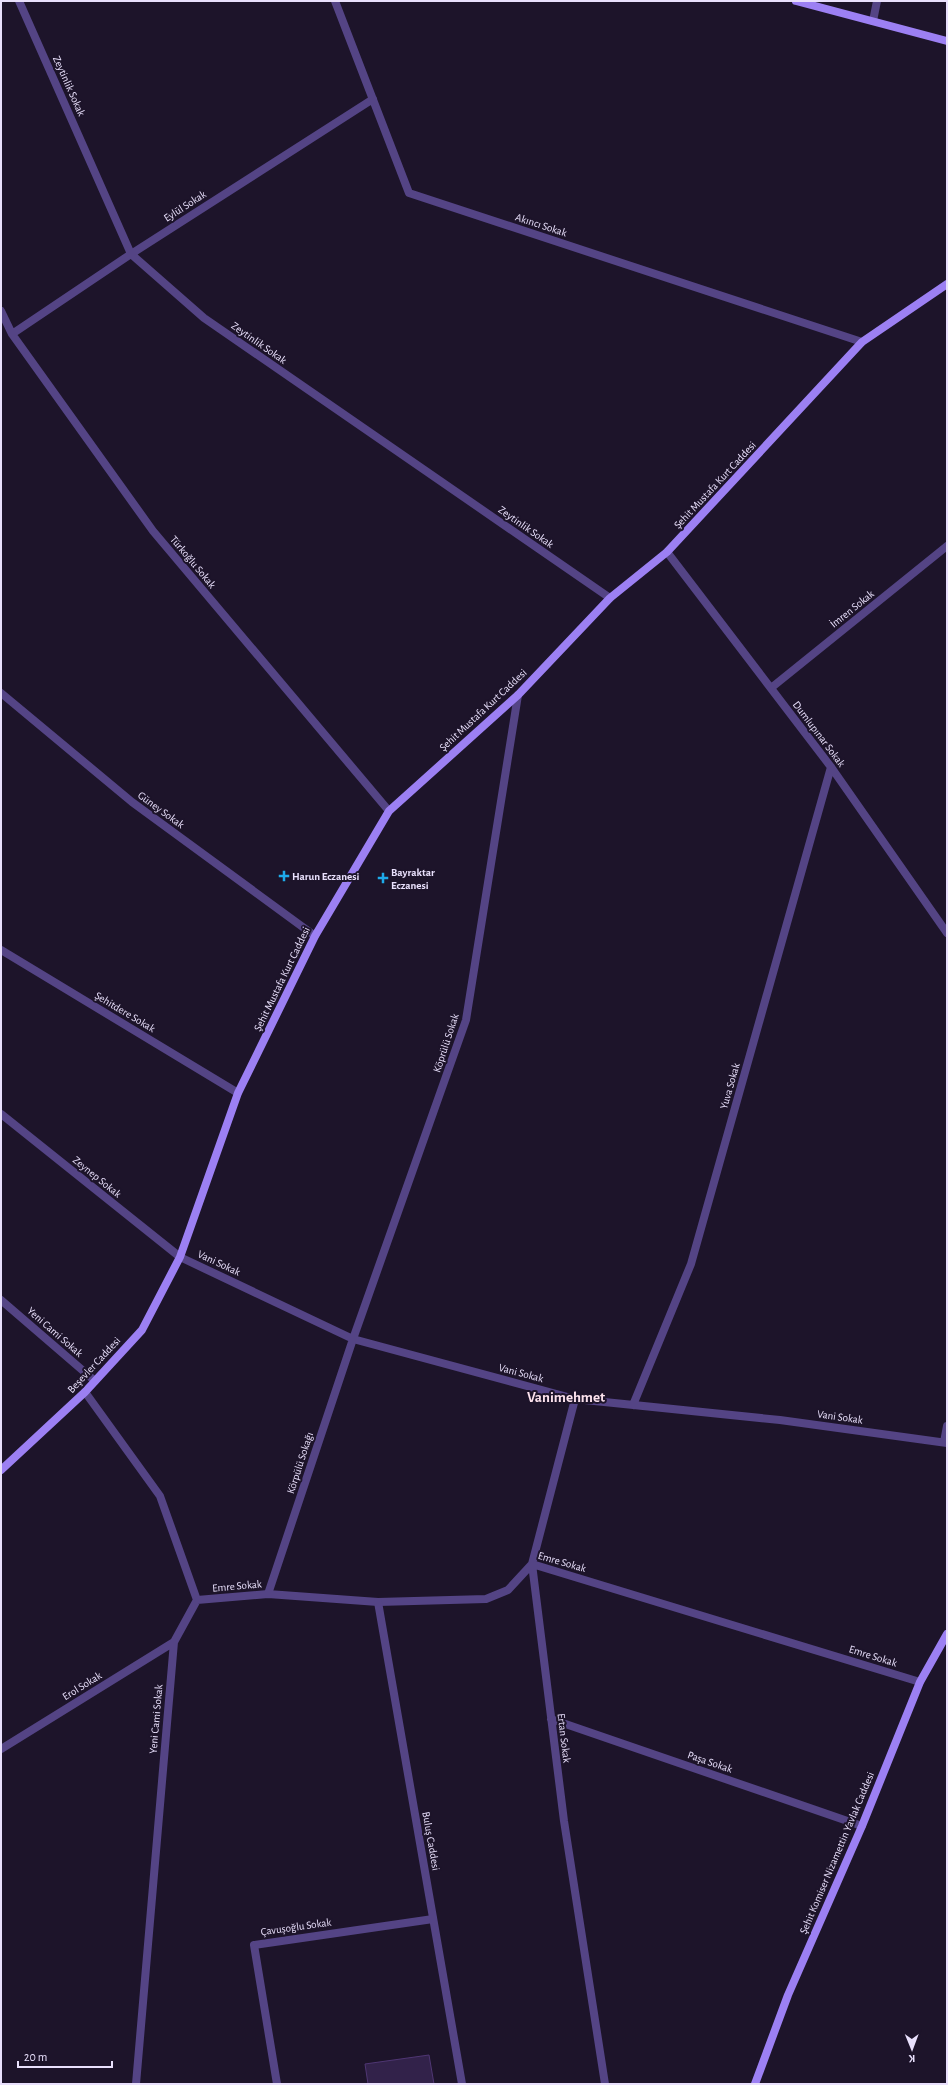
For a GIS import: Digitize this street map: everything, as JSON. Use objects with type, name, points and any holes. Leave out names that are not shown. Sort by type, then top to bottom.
[{"type":"main road","points":[[796,1],[947,41]]},
{"type":"main road","name":"Şehit Mustafa Kurt Caddesi","points":[[180,1257],[238,1093],[315,936],[389,811],[518,695],[610,598],[667,552],[862,342],[947,284]]},
{"type":"main road","name":"Beşevler Caddesi","points":[[1,1470],[85,1392],[142,1330],[180,1257]]},
{"type":"main road","name":"Şehit Komiser Nizamettin Yavlak Caddesi","points":[[754,2084],[788,1995],[862,1826],[920,1682],[947,1634]]},
{"type":"street","name":"Zeytinlik Sokak","points":[[19,1],[131,254],[204,318],[610,598]]},
{"type":"street","name":"Akıncı Sokak","points":[[335,1],[409,194],[862,342]]},
{"type":"street","points":[[873,22],[877,1]]},
{"type":"street","name":"Eylül Sokak","points":[[12,334],[131,254],[373,99]]},
{"type":"street","name":"Türkoğlu Sokak","points":[[1,311],[12,334],[153,531],[389,811]]},
{"type":"street","name":"İmren Sokak","points":[[771,688],[947,546]]},
{"type":"street","name":"Dumlupınar Sokak","points":[[667,552],[831,767],[947,933]]},
{"type":"street","name":"Güney Sokak","points":[[1,693],[132,802],[315,936]]},
{"type":"street","name":"Köprülü Sokak","points":[[353,1339],[466,1020],[518,695]]},
{"type":"street","name":"Yuva Sokak","points":[[633,1405],[691,1264],[831,767]]},
{"type":"street","name":"Şehitdere Sokak","points":[[1,950],[238,1093]]},
{"type":"street","name":"Zeynep Sokak","points":[[1,1114],[180,1257]]},
{"type":"street","name":"Vani Sokak","points":[[180,1257],[353,1339],[575,1399],[780,1420],[946,1443]]},
{"type":"street","name":"Yeni Cami Sokak","points":[[1,1300],[95,1381]]},
{"type":"street","name":"Körpülü Sokağı","points":[[268,1594],[353,1339]]},
{"type":"street","points":[[85,1392],[160,1496],[197,1600]]},
{"type":"street","name":"Ertan Sokak","points":[[575,1399],[532,1564],[564,1821],[604,2084]]},
{"type":"street","points":[[946,1443],[947,1426]]},
{"type":"street","name":"Emre Sokak","points":[[197,1600],[268,1594],[378,1602],[486,1599],[508,1590],[532,1564],[920,1682]]},
{"type":"street","name":"Yeni Cami Sokak","points":[[136,2084],[174,1642],[197,1600]]},
{"type":"street","name":"Buluş Caddesi","points":[[378,1602],[462,2084]]},
{"type":"street","name":"Erol Sokak","points":[[1,1749],[174,1642]]},
{"type":"street","name":"Paşa Sokak","points":[[551,1719],[862,1826]]},
{"type":"street","name":"Çavuşoğlu Sokak","points":[[277,2084],[254,1945],[433,1919]]},
{"type":"building","points":[[429,2055],[434,2084],[368,2084],[365,2064]]},
{"type":"place","name":"Harun Eczanesi","points":[[284,876]]},
{"type":"place","name":"Bayraktar Eczanesi","points":[[383,878]]},
{"type":"district","name":"Vanimehmet","points":[[566,1397]]}]
